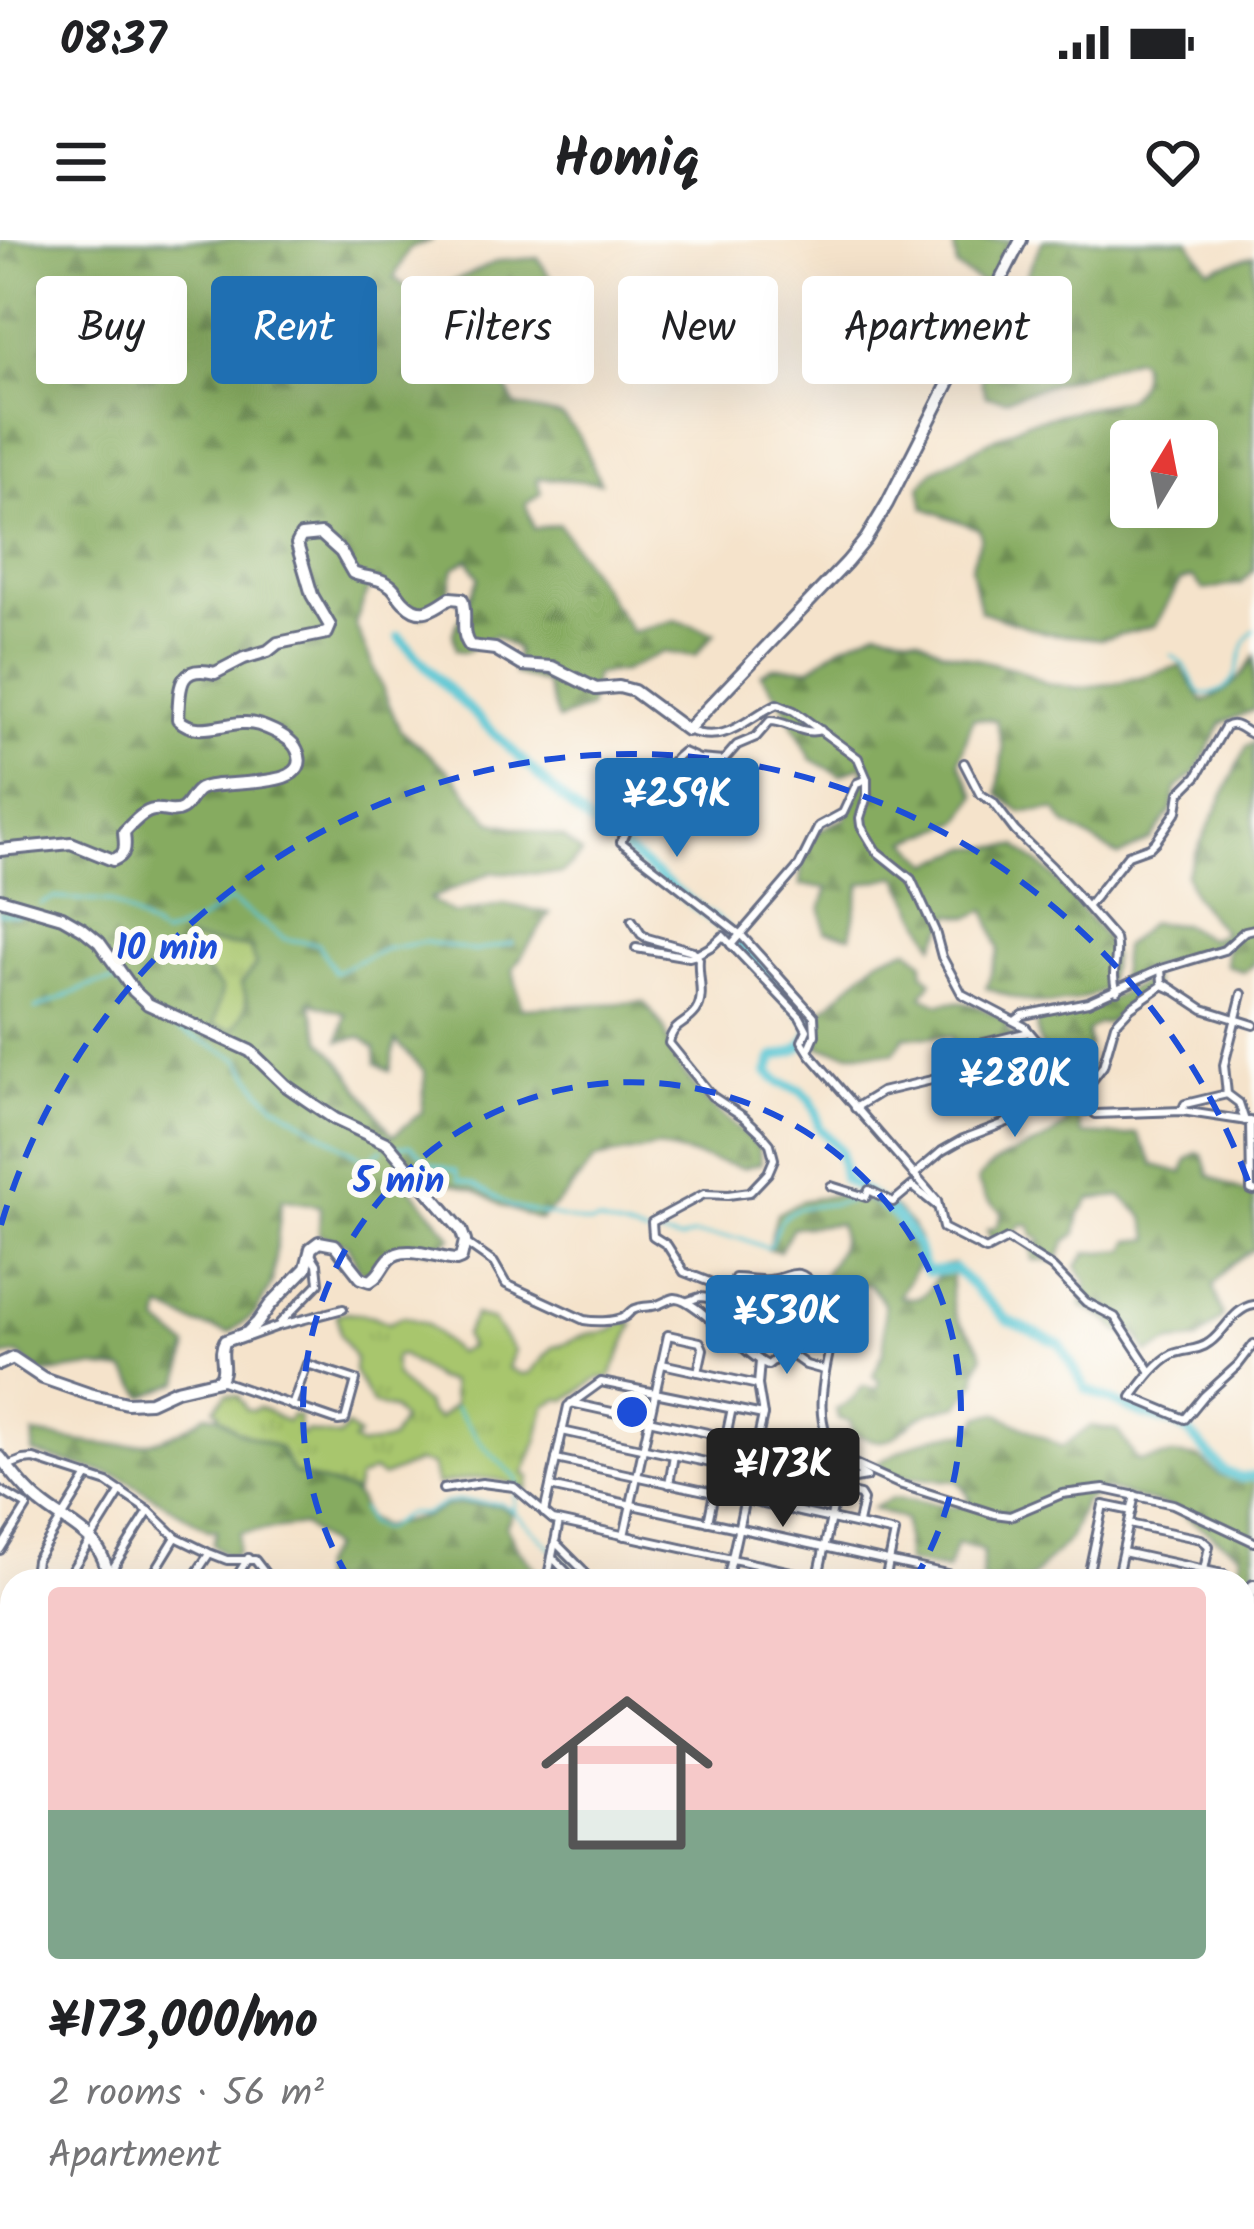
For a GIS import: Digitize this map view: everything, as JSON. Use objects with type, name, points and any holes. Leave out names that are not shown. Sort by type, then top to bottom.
[{"type":"main road","points":[[0,850],[71,843],[113,860],[126,851],[124,832],[143,814],[183,809],[199,789],[262,782],[293,773],[300,765],[292,741],[258,724],[194,729],[178,719],[181,681],[189,672],[226,670],[278,643],[327,633],[328,619],[312,595],[297,544],[307,534],[321,535],[341,552],[353,573],[393,587],[408,607],[429,612],[450,598],[462,599],[464,634],[470,646],[495,649],[522,665],[561,670],[596,689],[634,691],[687,730],[866,539],[1021,240]]},
{"type":"main road","points":[[0,899],[62,917],[99,942],[148,1004],[250,1052],[285,1085],[335,1120],[391,1147],[455,1222],[465,1241],[464,1253],[457,1260],[398,1254],[370,1281],[361,1278],[330,1243],[319,1242],[311,1248],[301,1275],[258,1322],[236,1339],[225,1341],[219,1380],[150,1402],[101,1398],[43,1378],[21,1360],[0,1364]]},
{"type":"main road","points":[[4,1462],[30,1502],[64,1517],[92,1539],[103,1569]]},
{"type":"street","points":[[687,730],[708,737],[719,735],[777,704],[794,711],[858,758],[867,779],[861,826],[875,851],[911,879],[935,931],[941,957],[962,994],[1030,1031],[1096,1114]]},
{"type":"street","points":[[821,730],[770,721],[723,760],[682,752],[621,842],[742,936],[814,1016],[810,1054],[937,1201],[943,1228],[986,1250],[1007,1239],[1052,1267],[1086,1302],[1115,1317],[1151,1372]]},
{"type":"street","points":[[1088,906],[1129,855],[1156,841],[1177,811],[1180,793],[1197,776],[1225,727],[1237,725],[1254,735]]},
{"type":"street","points":[[964,763],[980,794],[993,802],[1114,939],[1118,950],[1111,978],[1117,991]]},
{"type":"street","points":[[731,945],[799,866],[819,826],[843,814],[857,783],[867,779]]},
{"type":"street","points":[[632,920],[641,934],[693,951],[699,959],[699,1003],[672,1031],[669,1043],[712,1096],[760,1132],[774,1159],[750,1192],[704,1193],[652,1222],[652,1236],[667,1245],[684,1272],[720,1287],[808,1303]]},
{"type":"street","points":[[1015,1021],[1117,991],[1161,969],[1223,950],[1254,929]]},
{"type":"street","points":[[636,948],[689,957],[723,936],[800,1017],[807,1030],[802,1041],[809,1048]]},
{"type":"street","points":[[1161,969],[1162,982],[1193,1004],[1254,1025]]},
{"type":"street","points":[[1081,1095],[1103,1066],[1115,1024],[1157,987],[1174,990]]},
{"type":"street","points":[[1242,994],[1224,1064],[1227,1094],[1250,1121],[1254,1191]]},
{"type":"street","points":[[855,1108],[881,1092],[940,1078],[975,1046],[1030,1031]]},
{"type":"street","points":[[1182,1111],[1192,1101],[1227,1094]]},
{"type":"street","points":[[914,1175],[963,1139],[1046,1103],[1077,1105],[1096,1114],[1182,1111],[1250,1121]]},
{"type":"street","points":[[831,1186],[893,1202],[912,1186],[937,1206]]},
{"type":"street","points":[[465,1241],[494,1263],[506,1284],[584,1320],[625,1317],[632,1310],[676,1298],[687,1301],[768,1365],[792,1355],[825,1370]]},
{"type":"street","points":[[278,1326],[319,1283],[310,1253]]},
{"type":"street","points":[[735,1278],[806,1276],[816,1286],[803,1322],[806,1328],[832,1338],[820,1401],[822,1420],[840,1462],[867,1477],[843,1481],[837,1490],[819,1569]]},
{"type":"street","points":[[687,1301],[744,1293]]},
{"type":"street","points":[[774,1300],[773,1322],[803,1322]]},
{"type":"street","points":[[746,1305],[772,1312]]},
{"type":"street","points":[[1254,1305],[1239,1310],[1205,1347],[1170,1355],[1132,1396],[1185,1419],[1254,1344]]},
{"type":"street","points":[[236,1339],[343,1309]]},
{"type":"street","points":[[625,1536],[668,1335],[700,1342],[698,1372]]},
{"type":"street","points":[[730,1569],[763,1415],[760,1361]]},
{"type":"street","points":[[219,1380],[292,1406],[338,1421],[345,1420],[356,1380],[307,1364],[292,1406]]},
{"type":"street","points":[[662,1364],[758,1385]]},
{"type":"street","points":[[544,1514],[569,1403],[606,1381],[763,1415]]},
{"type":"street","points":[[569,1403],[726,1437]]},
{"type":"street","points":[[708,1522],[732,1408]]},
{"type":"street","points":[[562,1431],[720,1465]]},
{"type":"street","points":[[669,1484],[674,1455]]},
{"type":"street","points":[[839,1457],[899,1484],[994,1514],[1010,1516],[1050,1497],[1087,1489],[1173,1504],[1254,1542]]},
{"type":"street","points":[[4,1462],[29,1459],[88,1476],[122,1491],[176,1537],[227,1560],[248,1558],[264,1569]]},
{"type":"street","points":[[556,1459],[714,1493]]},
{"type":"street","points":[[35,1569],[88,1476]]},
{"type":"street","points":[[443,1490],[482,1483],[517,1488],[559,1522],[774,1569]]},
{"type":"street","points":[[550,1487],[926,1569]]},
{"type":"street","points":[[0,1490],[30,1502],[0,1550]]},
{"type":"street","points":[[837,1490],[860,1495],[858,1525]]},
{"type":"street","points":[[73,1569],[122,1491]]},
{"type":"street","points":[[1120,1569],[1135,1495]]},
{"type":"street","points":[[745,1500],[896,1533],[888,1569]]},
{"type":"street","points":[[1089,1569],[1102,1505],[1132,1511]]},
{"type":"street","points":[[112,1569],[149,1510]]},
{"type":"street","points":[[549,1569],[559,1522]]},
{"type":"street","points":[[1129,1524],[1201,1539],[1209,1546],[1204,1569]]},
{"type":"street","points":[[156,1569],[176,1537]]},
{"type":"street","points":[[553,1550],[566,1569]]},
{"type":"street","points":[[553,1550],[582,1569]]},
{"type":"street","points":[[1123,1552],[1200,1569]]},
{"type":"street","points":[[199,1569],[209,1553]]},
{"type":"street","points":[[241,1569],[248,1558]]},
{"type":"green space","points":[[0,240],[433,240],[409,249],[394,278],[401,283],[401,384],[504,384],[516,406],[562,416],[580,437],[600,482],[537,478],[541,493],[526,504],[534,529],[559,524],[632,632],[676,620],[715,633],[695,656],[663,652],[623,671],[595,674],[589,708],[558,720],[545,683],[514,674],[517,650],[495,636],[465,652],[456,650],[453,633],[479,578],[468,559],[454,568],[448,594],[422,617],[370,584],[355,624],[400,730],[449,771],[492,822],[564,838],[582,854],[561,874],[492,872],[430,899],[454,914],[504,904],[550,913],[513,969],[521,1008],[644,1002],[664,1028],[674,1061],[707,1102],[758,1146],[761,1163],[743,1168],[658,1147],[595,1159],[540,1220],[475,1190],[417,1173],[407,1183],[452,1237],[436,1250],[393,1247],[371,1272],[361,1272],[347,1244],[319,1234],[320,1206],[282,1199],[272,1283],[256,1313],[229,1333],[162,1308],[159,1323],[188,1347],[180,1382],[145,1397],[125,1371],[92,1367],[41,1374],[19,1354],[0,1357]],"holes":[[[189,940],[250,948],[256,965],[241,984],[246,997],[241,1018],[233,1030],[214,1025],[222,989],[187,952]],[[310,1002],[346,1014],[339,1041],[361,1037],[375,1048],[376,1063],[390,1071],[396,1041],[425,1072],[422,1112],[393,1136],[322,1041]]]},
{"type":"green space","points":[[958,240],[1011,240],[991,276],[970,276],[957,268],[954,246]]},
{"type":"green space","points":[[1043,240],[1188,240],[1209,269],[1254,255],[1254,570],[1240,584],[1204,590],[1192,577],[1180,581],[1155,626],[1101,639],[1046,633],[980,611],[971,567],[981,537],[979,529],[924,508],[920,487],[934,470],[1027,422],[1126,399],[1137,387],[1141,372],[1135,358],[1072,378],[1072,276],[1026,276]]},
{"type":"green space","points":[[538,258],[549,276],[465,276],[498,261]]},
{"type":"green space","points":[[982,384],[1053,384],[1005,399],[986,396]]},
{"type":"green space","points":[[878,629],[919,637],[941,650],[1075,688],[1118,683],[1180,666],[1203,702],[1232,684],[1254,657],[1254,710],[1222,723],[1196,772],[1176,789],[1171,811],[1151,839],[1119,856],[1065,824],[1056,810],[1021,812],[998,794],[1003,748],[996,720],[973,718],[959,762],[976,796],[961,821],[908,841],[931,864],[968,848],[1017,846],[1052,875],[1109,942],[1113,957],[1105,989],[1073,1001],[1045,1003],[986,988],[999,950],[986,910],[970,917],[952,914],[934,945],[898,876],[861,884],[850,936],[825,931],[821,909],[828,888],[800,885],[802,860],[814,835],[845,819],[865,764],[840,775],[811,759],[780,699],[761,674],[773,667],[811,668],[840,646]]},
{"type":"green space","points":[[1254,742],[1254,963],[1244,972],[1226,965],[1226,944],[1217,942],[1203,953],[1154,966],[1119,984],[1123,947],[1150,923],[1182,924],[1208,939],[1224,933],[1194,896],[1186,874],[1247,746]]},
{"type":"green space","points":[[189,940],[250,948],[256,965],[249,976],[246,1013],[233,1030],[214,1026],[187,952]]},
{"type":"green space","points":[[909,949],[923,961],[923,973],[932,981],[922,996],[939,1004],[967,1003],[984,1009],[1009,1023],[1006,1030],[1029,1048],[980,1061],[950,1058],[953,1037],[905,1036],[894,1053],[819,1047],[821,1012],[879,958]]},
{"type":"green space","points":[[1151,978],[1154,985],[1109,1022],[1087,1032],[1089,1045],[1080,1062],[1091,1069],[1086,1084],[1074,1092],[1046,1058],[1037,1016],[1096,1004]]},
{"type":"green space","points":[[1072,1109],[1082,1134],[1137,1133],[1154,1165],[1183,1173],[1187,1160],[1197,1153],[1203,1155],[1209,1175],[1254,1197],[1254,1249],[1231,1264],[1213,1286],[1223,1316],[1198,1340],[1172,1342],[1148,1353],[1138,1336],[1119,1332],[1082,1306],[1087,1283],[1077,1266],[1087,1253],[1126,1250],[1130,1241],[1151,1239],[1143,1216],[1121,1196],[1091,1199],[1058,1260],[1033,1260],[1032,1246],[1041,1239],[1033,1235],[1031,1225],[1022,1224],[1013,1233],[991,1240],[987,1230],[997,1227],[1002,1212],[987,1200],[977,1181],[998,1161],[1043,1141],[1067,1124],[1061,1110]]},
{"type":"green space","points":[[836,1195],[893,1207],[911,1225],[919,1239],[917,1266],[899,1296],[922,1295],[943,1266],[953,1264],[954,1310],[983,1355],[976,1382],[959,1405],[926,1414],[885,1441],[853,1433],[850,1421],[838,1419],[836,1409],[851,1401],[863,1386],[877,1389],[879,1381],[873,1376],[884,1350],[884,1303],[870,1285],[821,1279],[840,1247],[839,1224],[793,1227],[780,1251],[768,1249],[777,1214],[801,1201]]},
{"type":"green space","points":[[337,1314],[372,1316],[389,1323],[403,1316],[427,1324],[457,1353],[469,1347],[464,1336],[475,1315],[493,1321],[514,1351],[508,1368],[521,1374],[530,1373],[553,1347],[607,1332],[626,1321],[634,1324],[610,1377],[545,1406],[524,1474],[530,1477],[527,1490],[483,1478],[437,1485],[432,1465],[418,1462],[382,1477],[373,1471],[358,1479],[355,1495],[293,1473],[280,1448],[237,1431],[215,1408],[227,1394],[239,1396],[246,1410],[258,1408],[287,1421],[291,1415],[299,1416],[298,1434],[339,1437],[347,1426],[359,1436],[353,1441],[360,1446],[391,1440],[402,1420],[393,1409],[372,1404],[354,1371],[355,1359],[340,1334]],"holes":[[[402,1355],[437,1379],[450,1382],[454,1405],[438,1419],[395,1374],[394,1360]]]},
{"type":"green space","points":[[997,1413],[1062,1447],[1091,1426],[1117,1430],[1138,1461],[1174,1455],[1200,1458],[1219,1475],[1254,1480],[1254,1569],[1236,1569],[1241,1554],[1171,1507],[1104,1489],[1084,1502],[1070,1538],[1040,1569],[982,1569],[983,1551],[957,1543],[947,1569],[906,1562],[905,1520],[873,1508],[893,1498],[957,1507],[971,1499],[958,1481],[895,1477],[876,1464],[931,1438],[968,1433],[981,1416]]},
{"type":"green space","points":[[206,1414],[218,1416],[237,1431],[280,1448],[293,1473],[351,1491],[366,1518],[382,1527],[446,1506],[499,1505],[512,1514],[506,1526],[536,1569],[319,1569],[331,1548],[303,1525],[240,1533],[237,1554],[228,1557],[212,1544],[217,1530],[208,1530],[121,1477],[33,1453],[34,1434],[124,1445],[164,1438]]},
{"type":"waterway","points":[[1171,655],[1185,666],[1202,694],[1217,692],[1233,679],[1254,630]]},
{"type":"waterway","points":[[399,637],[575,811],[724,928],[806,1017],[812,1025],[804,1044],[774,1057],[768,1072],[810,1100],[819,1127],[840,1150],[844,1179],[903,1224],[927,1272],[955,1269],[1007,1320],[1060,1344],[1086,1389],[1176,1424],[1224,1471],[1241,1478],[1254,1476]]},
{"type":"waterway","points":[[41,904],[54,898],[112,902],[163,936],[200,921],[230,900],[285,939],[318,944],[335,972],[385,949],[425,942],[475,951],[513,943]]},
{"type":"waterway","points":[[0,913],[27,911]]},
{"type":"waterway","points":[[35,1009],[95,984],[116,981],[146,1013],[239,1059],[276,1105],[361,1157],[368,1159],[383,1149]]},
{"type":"waterway","points":[[398,1146],[411,1145],[430,1163],[456,1171],[459,1180],[512,1207],[649,1236]]},
{"type":"waterway","points":[[659,1236],[741,1238],[766,1248],[791,1212],[845,1202],[864,1192]]},
{"type":"waterway","points":[[455,1408],[518,1480],[513,1511],[573,1569]]},
{"type":"waterway","points":[[361,1509],[368,1524],[379,1529],[406,1514],[426,1514],[458,1501],[500,1503],[512,1510]]}]
